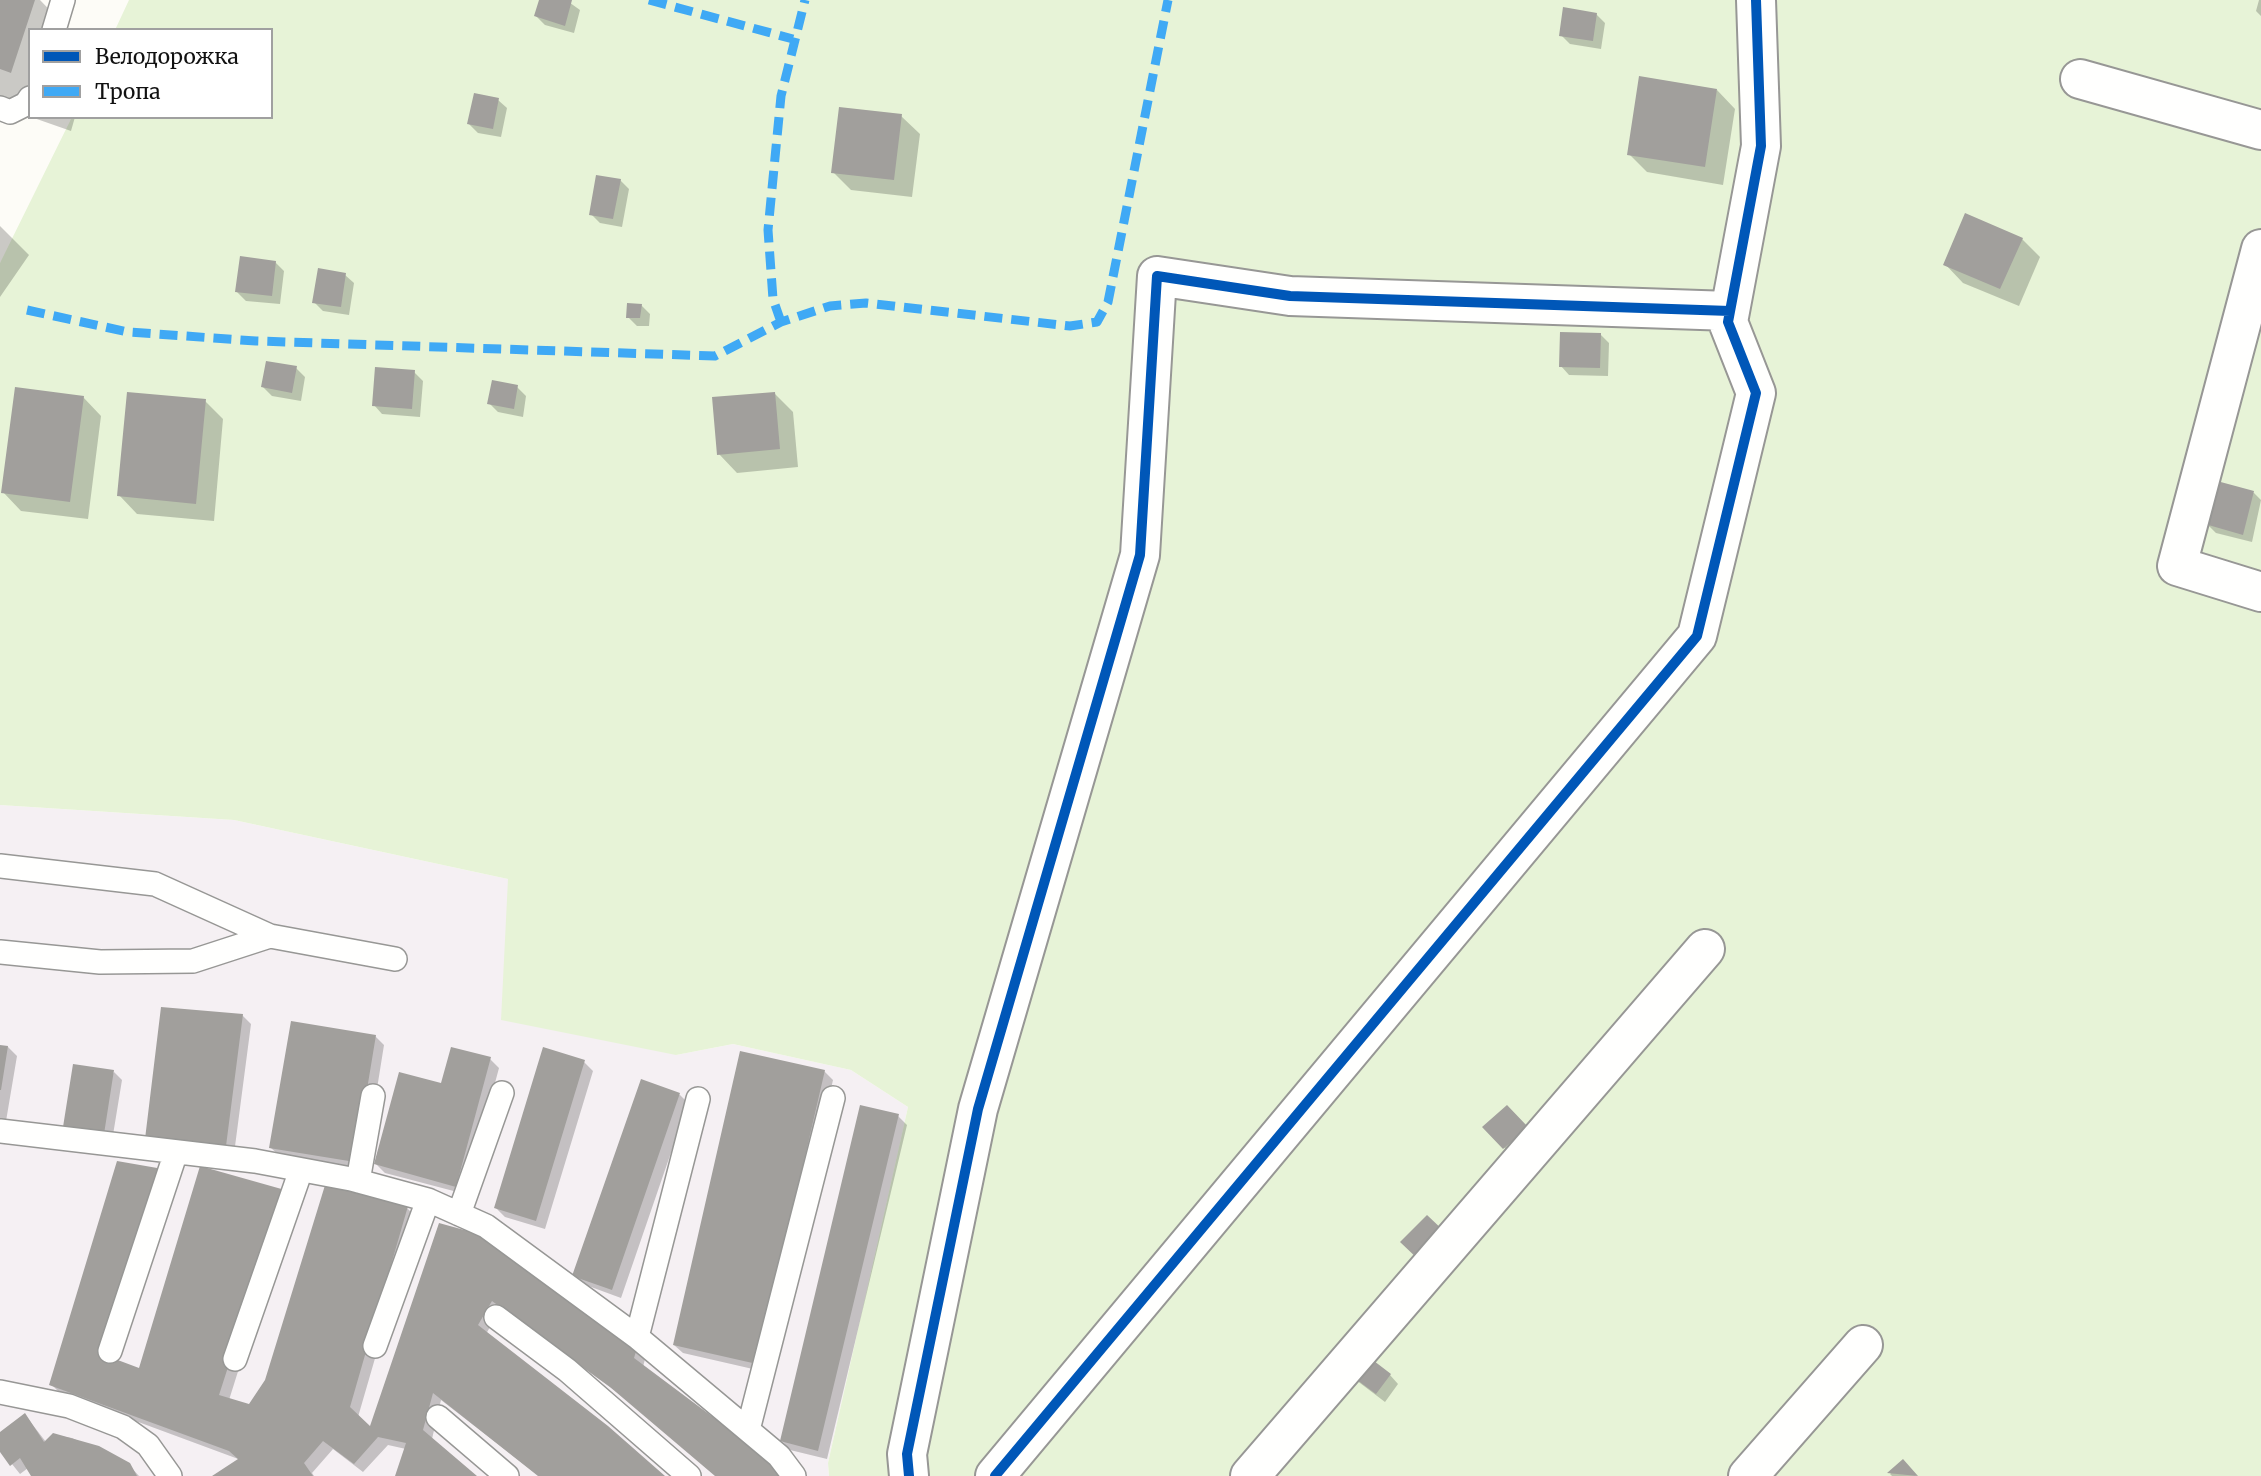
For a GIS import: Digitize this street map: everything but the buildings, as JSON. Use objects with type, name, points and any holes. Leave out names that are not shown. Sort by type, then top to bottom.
[{"type":"street","points":[[995,1476],[1697,636],[1756,393],[1728,322],[1761,146],[1756,0]]},
{"type":"street","points":[[2080,79],[2261,130]]},
{"type":"street","points":[[2261,249],[2177,566],[2261,592]]},
{"type":"street","points":[[909,1476],[907,1454],[978,1109],[1140,555],[1157,276],[1290,296],[1730,311]]},
{"type":"street","points":[[1250,1476],[1705,949]]},
{"type":"street","points":[[1748,1476],[1863,1345]]},
{"type":"lane","points":[[55,28],[63,0]]},
{"type":"lane","points":[[0,108],[10,112],[28,101]]},
{"type":"lane","points":[[0,866],[155,884],[270,936],[394,959]]},
{"type":"lane","points":[[0,952],[100,962],[193,961],[270,936]]},
{"type":"lane","points":[[459,1214],[502,1093]]},
{"type":"lane","points":[[358,1181],[373,1096]]},
{"type":"lane","points":[[748,1430],[833,1098]]},
{"type":"lane","points":[[637,1337],[698,1099]]},
{"type":"lane","points":[[0,1131],[300,1170],[358,1181],[428,1200],[485,1226],[637,1337],[779,1456],[794,1476]]},
{"type":"lane","points":[[110,1351],[176,1152]]},
{"type":"lane","points":[[235,1359],[300,1170]]},
{"type":"lane","points":[[374,1346],[428,1200]]},
{"type":"lane","points":[[496,1317],[567,1370],[689,1476]]},
{"type":"lane","points":[[0,1392],[69,1406],[123,1427],[148,1445],[170,1476]]},
{"type":"lane","points":[[438,1417],[507,1476]]},
{"type":"shaded area","points":[[0,805],[234,820],[508,879],[676,1055],[733,1044],[851,1070],[908,1107],[828,1463],[829,1476],[0,1476]]},
{"type":"green space","points":[[129,0],[2261,0],[2261,1476],[829,1476],[828,1463],[908,1107],[851,1070],[733,1044],[676,1055],[501,1020],[508,879],[234,820],[0,805],[0,263],[71,119],[273,119],[273,28],[116,28]]},
{"type":"marked path","points":[[649,0],[793,39]]},
{"type":"marked path","points":[[781,322],[773,299],[768,230],[781,96],[805,0]]},
{"type":"marked path","points":[[27,310],[128,332],[256,341],[715,356],[781,322],[830,306],[866,303],[1070,326],[1097,322],[1108,302],[1168,0]]},
{"type":"cycle path","points":[[995,1476],[1697,636],[1756,393],[1728,322],[1761,146],[1756,0]]},
{"type":"cycle path","points":[[909,1476],[907,1454],[978,1109],[1140,555],[1157,276],[1290,296],[1730,311]]}]
